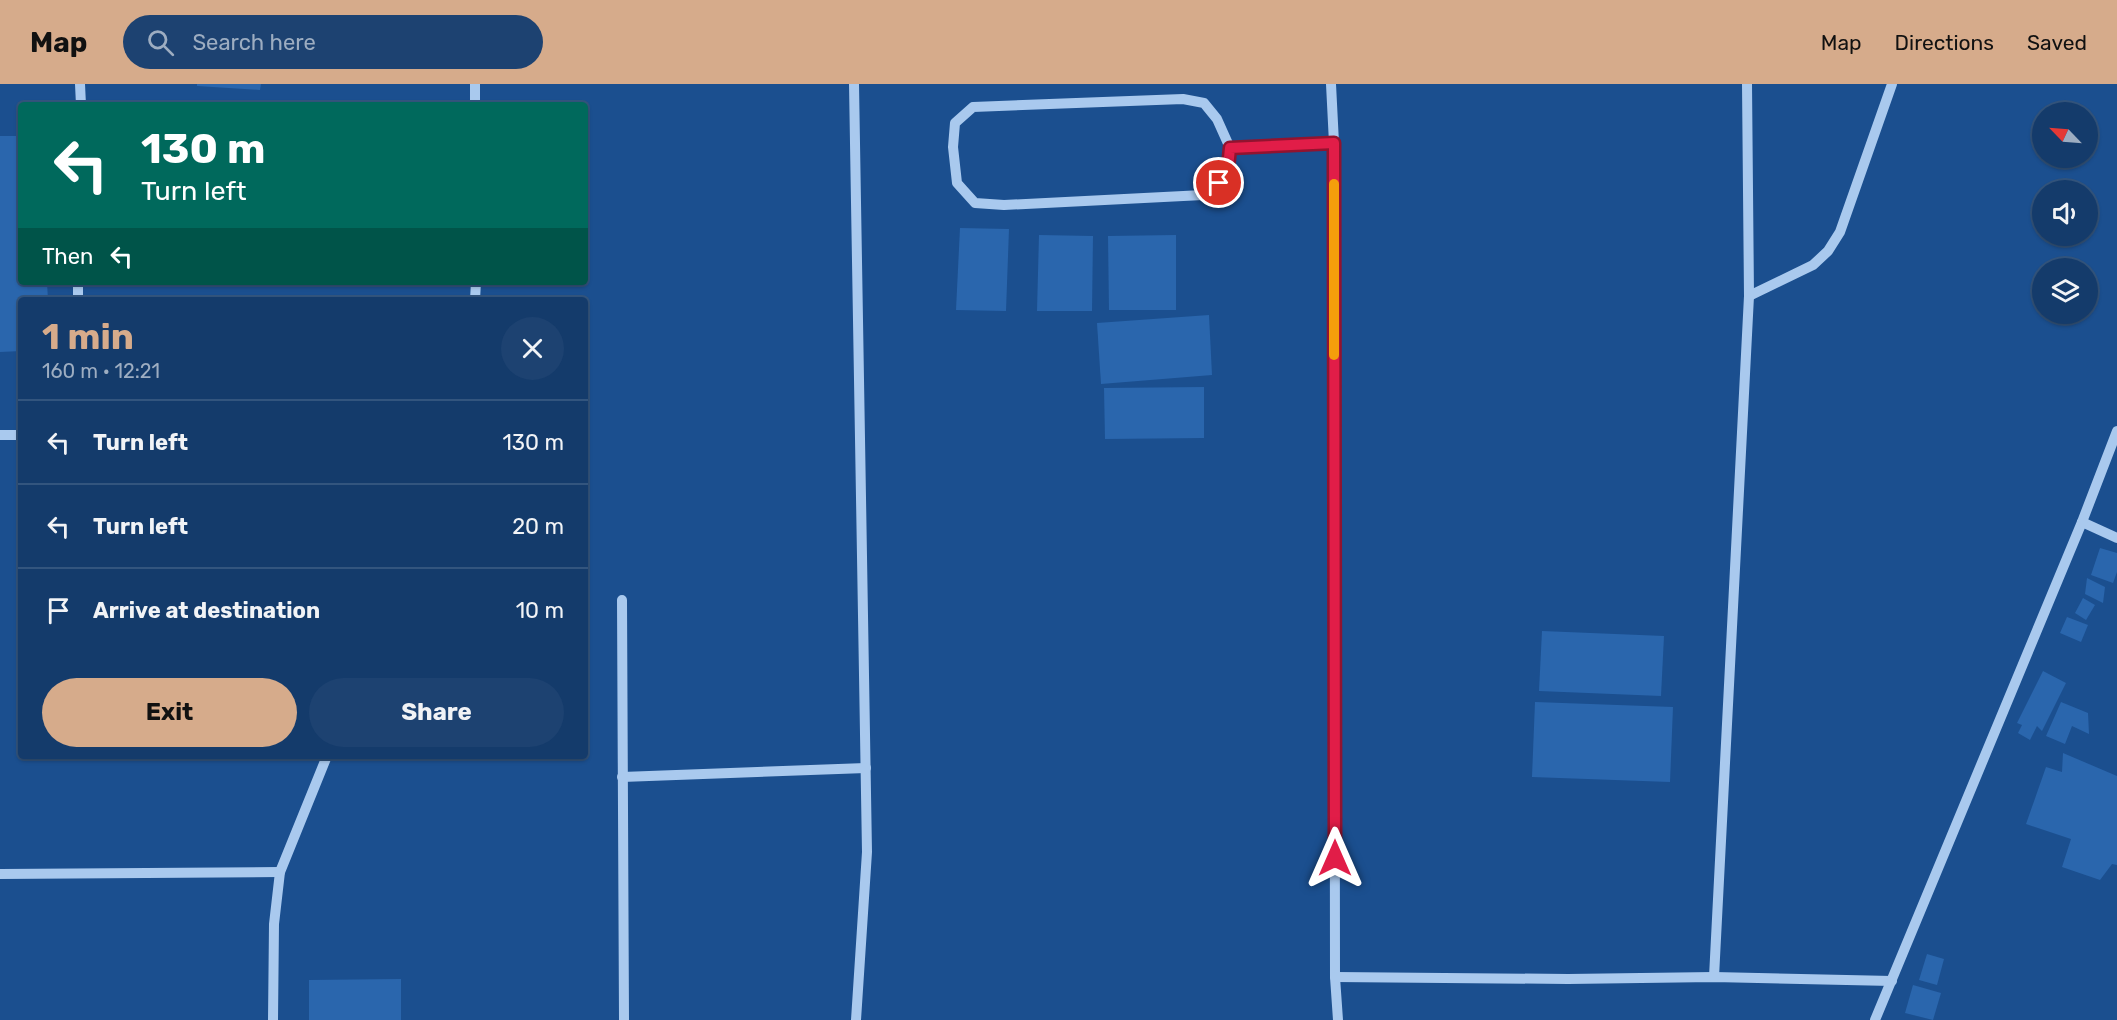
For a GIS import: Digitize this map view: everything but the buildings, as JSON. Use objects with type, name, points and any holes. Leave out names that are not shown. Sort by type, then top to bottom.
[{"type":"street","points":[[80,84],[81,102]]},
{"type":"street","points":[[474,102],[475,84]]},
{"type":"street","points":[[854,84],[867,852],[856,1020]]},
{"type":"street","points":[[1331,84],[1334,143],[1335,977],[1338,1020]]},
{"type":"street","points":[[1714,978],[1749,296],[1746,84]]},
{"type":"street","points":[[1749,296],[1813,265],[1828,251],[1840,232],[1892,84]]},
{"type":"street","points":[[1183,99],[1204,103],[1217,119],[1230,148],[1228,168],[1219,183],[1203,195],[1004,205],[975,203],[957,183],[953,147],[955,123],[973,107],[1183,99]]},
{"type":"street","points":[[1230,148],[1334,143]]},
{"type":"street","points":[[1875,1020],[2082,522],[2117,431]]},
{"type":"street","points":[[0,435],[18,435]]},
{"type":"street","points":[[2082,522],[2117,538]]},
{"type":"street","points":[[622,600],[624,1020]]},
{"type":"street","points":[[273,1020],[274,924],[280,872],[326,759]]},
{"type":"street","points":[[622,777],[866,768]]},
{"type":"street","points":[[0,874],[280,872]]},
{"type":"street","points":[[1335,977],[1892,981]]},
{"type":"slow traffic","points":[[1334,184],[1334,355]]},
{"type":"route","points":[[1219,183],[1228,168],[1230,148],[1334,143],[1335,858]]}]
